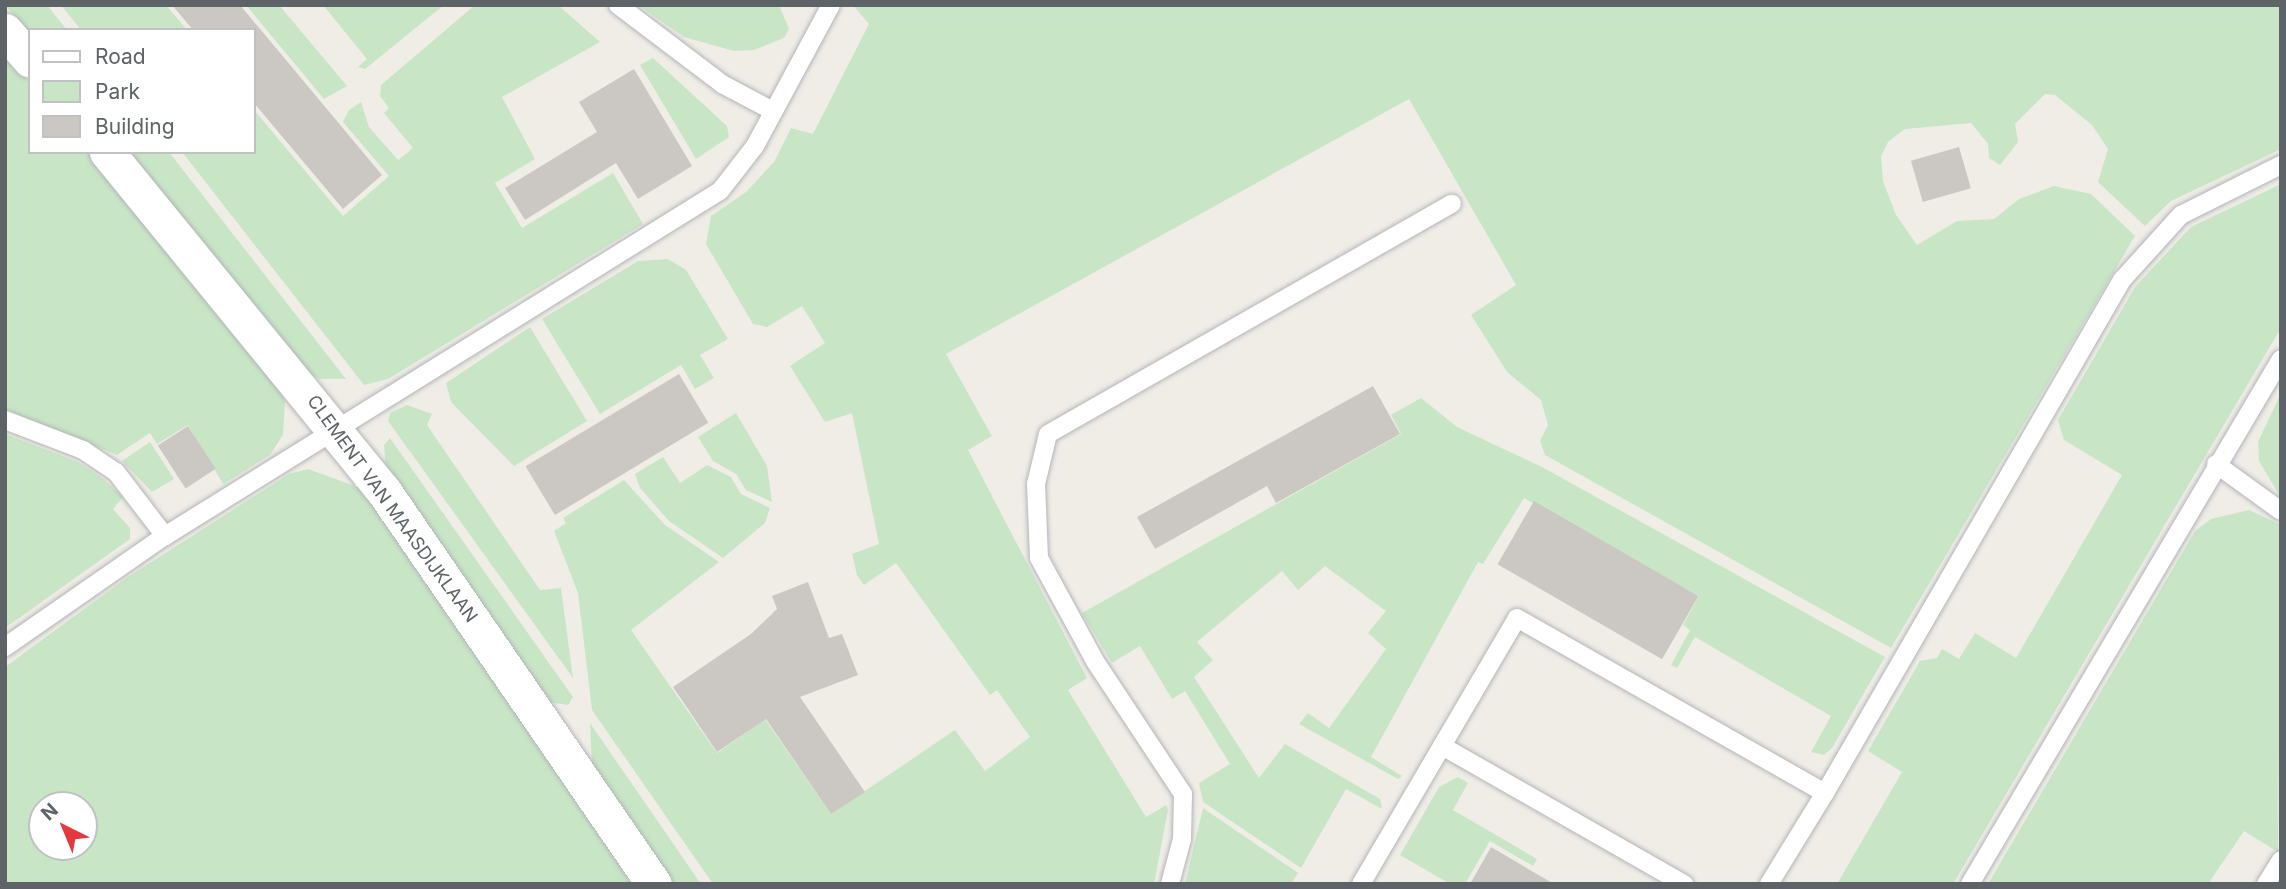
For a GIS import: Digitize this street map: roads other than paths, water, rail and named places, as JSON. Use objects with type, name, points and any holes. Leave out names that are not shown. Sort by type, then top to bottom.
[{"type":"street","points":[[5,31],[28,58]]},
{"type":"street","name":"CLEMENT VAN MAASDIJKLAAN","points":[[109,154],[336,429],[654,884]]},
{"type":"lane","points":[[618,5],[722,84],[773,111]]},
{"type":"lane","points":[[5,647],[165,536],[720,191],[773,111],[831,5]]},
{"type":"lane","points":[[1769,884],[1825,793],[2122,280],[2181,215],[2281,165]]},
{"type":"lane","points":[[1170,884],[1182,839],[1183,794],[1095,661],[1040,558],[1036,484],[1048,435],[1452,204]]},
{"type":"lane","points":[[1970,884],[2216,464],[2281,359]]},
{"type":"lane","points":[[5,420],[83,450],[116,472],[165,536]]},
{"type":"lane","points":[[2216,464],[2281,511]]},
{"type":"lane","points":[[1361,884],[1517,618],[1825,793]]},
{"type":"lane","points":[[1441,746],[1684,884]]},
{"type":"lane","points":[[2266,884],[2281,860]]}]
